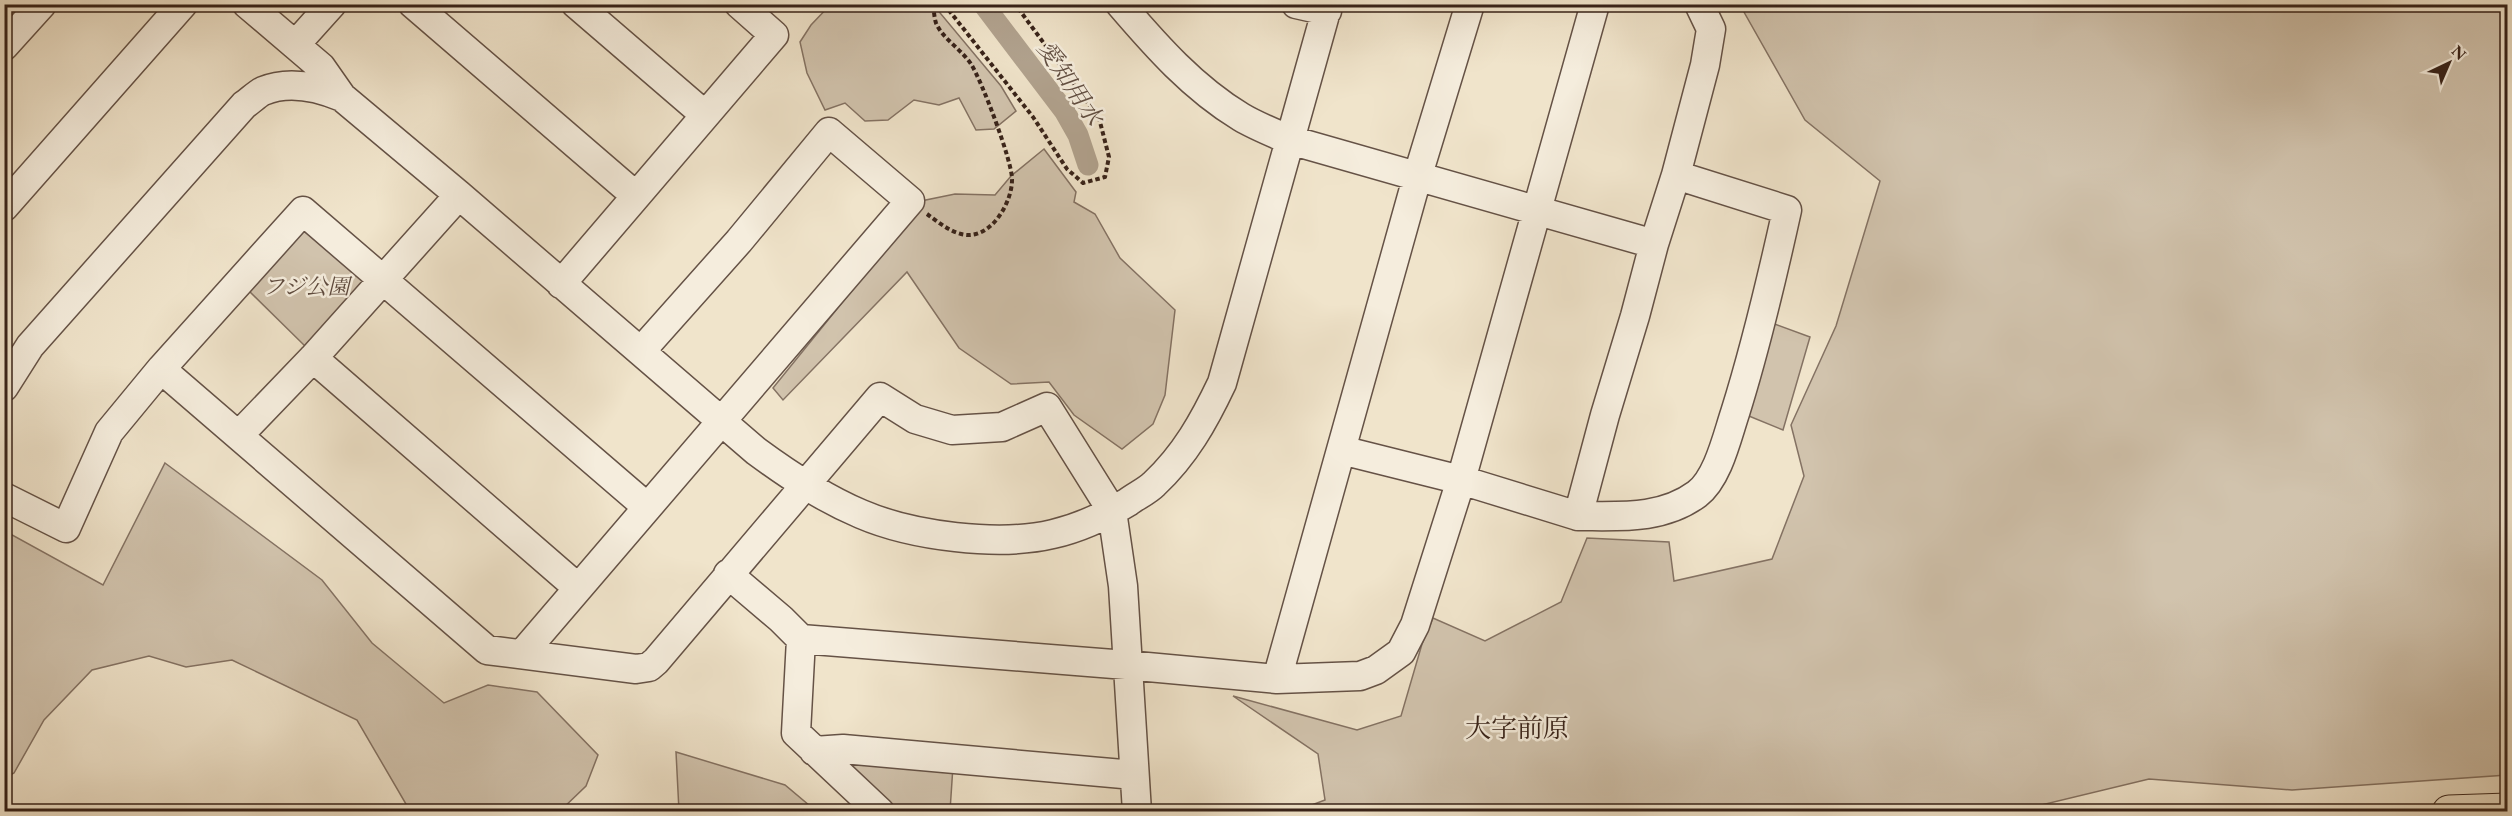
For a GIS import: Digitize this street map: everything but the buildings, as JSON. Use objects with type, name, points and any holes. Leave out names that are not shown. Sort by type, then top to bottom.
[{"type":"main road","points":[[2449,812],[2508,810]]},
{"type":"street","points":[[4,46],[42,4]]},
{"type":"street","points":[[4,207],[183,4]]},
{"type":"street","points":[[247,4],[321,67],[342,97],[756,451],[805,487],[862,515],[902,528],[942,536],[1002,539],[1052,534],[1112,511],[1152,486],[1177,461],[1204,422],[1222,383],[1328,8],[1296,4]]},
{"type":"street","points":[[296,44],[332,4]]},
{"type":"street","points":[[413,4],[636,196]]},
{"type":"street","points":[[576,4],[705,115]]},
{"type":"street","points":[[561,284],[774,35],[739,4]]},
{"type":"street","points":[[1120,4],[1156,46],[1201,89],[1241,117],[1290,140],[1654,244]]},
{"type":"street","points":[[1277,679],[1417,178],[1470,4]]},
{"type":"street","points":[[728,574],[781,618],[801,639],[1277,679],[1360,676],[1376,670],[1401,652],[1415,626],[1461,480],[1595,4]]},
{"type":"street","points":[[1578,516],[1654,244],[1676,175],[1705,65],[1711,29],[1699,4]]},
{"type":"street","points":[[4,387],[30,346],[244,105],[262,92],[283,86],[319,87],[342,97]]},
{"type":"street","points":[[522,654],[910,201],[829,132],[739,241],[641,351]]},
{"type":"street","points":[[1341,450],[1461,480],[1578,516],[1644,516],[1682,504],[1699,492],[1713,472],[1722,453],[1757,344],[1787,210],[1676,175]]},
{"type":"street","points":[[239,435],[313,358],[459,195]]},
{"type":"street","points":[[4,496],[66,528],[109,432],[161,369],[303,211],[647,507]]},
{"type":"street","points":[[313,358],[578,588]]},
{"type":"street","points":[[161,369],[487,650],[636,669],[649,667],[880,397],[915,419],[952,430],[1002,427],[1047,407],[1112,511],[1123,586],[1126,665],[1137,812]]},
{"type":"street","points":[[801,639],[796,732],[880,812]]},
{"type":"street","points":[[814,751],[843,749],[1134,775]]},
{"type":"path","points":[[910,201],[955,232],[973,235],[990,227],[999,218],[1013,183],[1004,146],[972,65],[936,24],[933,4]]},
{"type":"path","points":[[944,4],[1033,117],[1067,169],[1083,183],[1105,177],[1109,157],[1099,118],[1014,4]]},
{"type":"green space","points":[[831,4],[928,4],[936,8],[1001,86],[1016,111],[994,129],[976,130],[959,98],[939,105],[914,100],[888,120],[865,121],[845,103],[825,110],[807,73],[800,42],[811,25]]},
{"type":"green space","points":[[5,5],[30,5],[5,33]]},
{"type":"green space","points":[[1740,5],[2507,5],[2507,775],[2292,790],[2149,779],[2012,812],[1296,811],[1325,800],[1318,754],[1233,696],[1357,730],[1401,716],[1422,644],[1433,618],[1485,641],[1561,602],[1587,538],[1669,542],[1674,581],[1772,559],[1804,476],[1791,425],[1836,326],[1880,181],[1805,120]]},
{"type":"green space","points":[[1044,149],[1076,192],[1074,202],[1095,214],[1120,258],[1175,310],[1165,395],[1153,424],[1122,449],[1074,415],[1049,382],[1011,384],[959,348],[907,272],[783,400],[773,388],[896,236],[921,201],[955,194],[995,195],[1011,176]]},
{"type":"green space","name":"フジ公園","points":[[303,225],[364,277],[365,286],[308,349],[246,288]]},
{"type":"green space","points":[[1772,323],[1810,337],[1783,430],[1744,414]]},
{"type":"green space","points":[[165,463],[322,580],[372,643],[444,703],[488,685],[537,692],[598,755],[586,786],[560,811],[410,811],[357,720],[232,660],[186,667],[149,656],[92,670],[44,720],[14,773],[5,778],[5,531],[103,585]]},
{"type":"green space","points":[[676,752],[785,785],[816,811],[679,811]]},
{"type":"green space","points":[[829,759],[953,766],[950,811],[891,811]]},
{"type":"waterway","name":"愛知用水","points":[[983,4],[1065,112],[1078,135],[1088,165]]},
{"type":"district","name":"大字前原","points":[[1517,728]]}]
